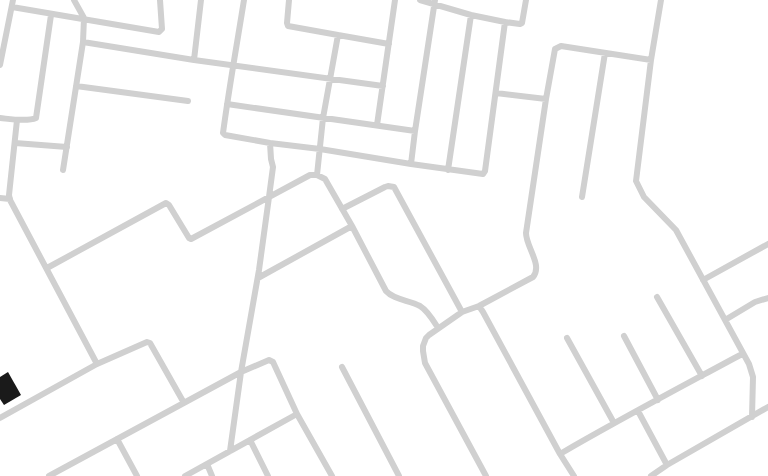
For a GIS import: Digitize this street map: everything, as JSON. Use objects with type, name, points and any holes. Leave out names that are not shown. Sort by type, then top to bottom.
[{"type":"street","points":[[0,66],[13,0]]},
{"type":"street","points":[[12,7],[51,15],[159,32],[162,28],[160,0]]},
{"type":"street","points":[[194,60],[201,0]]},
{"type":"street","points":[[244,0],[223,134],[270,143],[320,149],[448,170],[482,174],[485,173],[505,22]]},
{"type":"street","points":[[289,0],[287,19],[288,26],[389,44]]},
{"type":"street","points":[[377,125],[395,0]]},
{"type":"street","points":[[420,0],[435,2],[471,15],[520,24],[522,23],[526,0]]},
{"type":"street","points":[[662,0],[651,60],[636,181],[644,197],[676,230],[753,373],[752,417]]},
{"type":"street","points":[[63,170],[83,42],[84,20],[75,1]]},
{"type":"street","points":[[411,164],[435,2]]},
{"type":"street","points":[[0,118],[17,120],[34,119],[36,116],[51,15]]},
{"type":"street","points":[[448,170],[471,15]]},
{"type":"street","points":[[318,175],[323,118],[338,35]]},
{"type":"street","points":[[83,42],[194,60],[383,86]]},
{"type":"street","points":[[486,476],[425,363],[423,351],[424,341],[438,328],[462,312],[478,306],[533,276],[536,272],[537,266],[527,242],[526,232],[555,49],[561,46],[651,60]]},
{"type":"street","points":[[582,197],[605,53]]},
{"type":"street","points":[[76,86],[188,101]]},
{"type":"street","points":[[496,93],[546,99]]},
{"type":"street","points":[[227,104],[415,131]]},
{"type":"street","points":[[17,120],[10,199],[98,364]]},
{"type":"street","points":[[15,143],[67,147]]},
{"type":"street","points":[[230,451],[241,372],[258,278],[273,167],[270,143]]},
{"type":"street","points":[[47,268],[166,204],[169,205],[191,239],[310,175],[318,175],[324,179],[352,226],[386,291],[390,296],[420,306],[428,313],[438,328]]},
{"type":"street","points":[[342,209],[385,187],[394,187],[462,312]]},
{"type":"street","points":[[0,198],[10,199]]},
{"type":"street","points":[[258,278],[352,226]]},
{"type":"street","points":[[703,280],[768,244]]},
{"type":"street","points":[[657,297],[702,376]]},
{"type":"street","points":[[725,320],[756,302],[768,298]]},
{"type":"street","points":[[478,306],[483,312],[560,454],[574,476]]},
{"type":"street","points":[[624,336],[658,400]]},
{"type":"street","points":[[567,338],[614,423]]},
{"type":"street","points":[[0,418],[98,364],[145,343],[149,343],[156,352],[184,403]]},
{"type":"street","points":[[560,454],[742,354]]},
{"type":"street","points":[[49,476],[241,372],[266,361],[272,361],[297,414],[332,476]]},
{"type":"street","points":[[342,367],[400,476]]},
{"type":"street","points":[[655,475],[667,465],[768,407]]},
{"type":"street","points":[[638,411],[667,465]]},
{"type":"street","points":[[185,476],[297,414]]},
{"type":"street","points":[[117,439],[138,476]]},
{"type":"street","points":[[250,440],[268,476]]},
{"type":"street","points":[[206,464],[212,476]]},
{"type":"building","points":[[8,372],[21,395],[4,405],[0,399],[0,377]]}]
